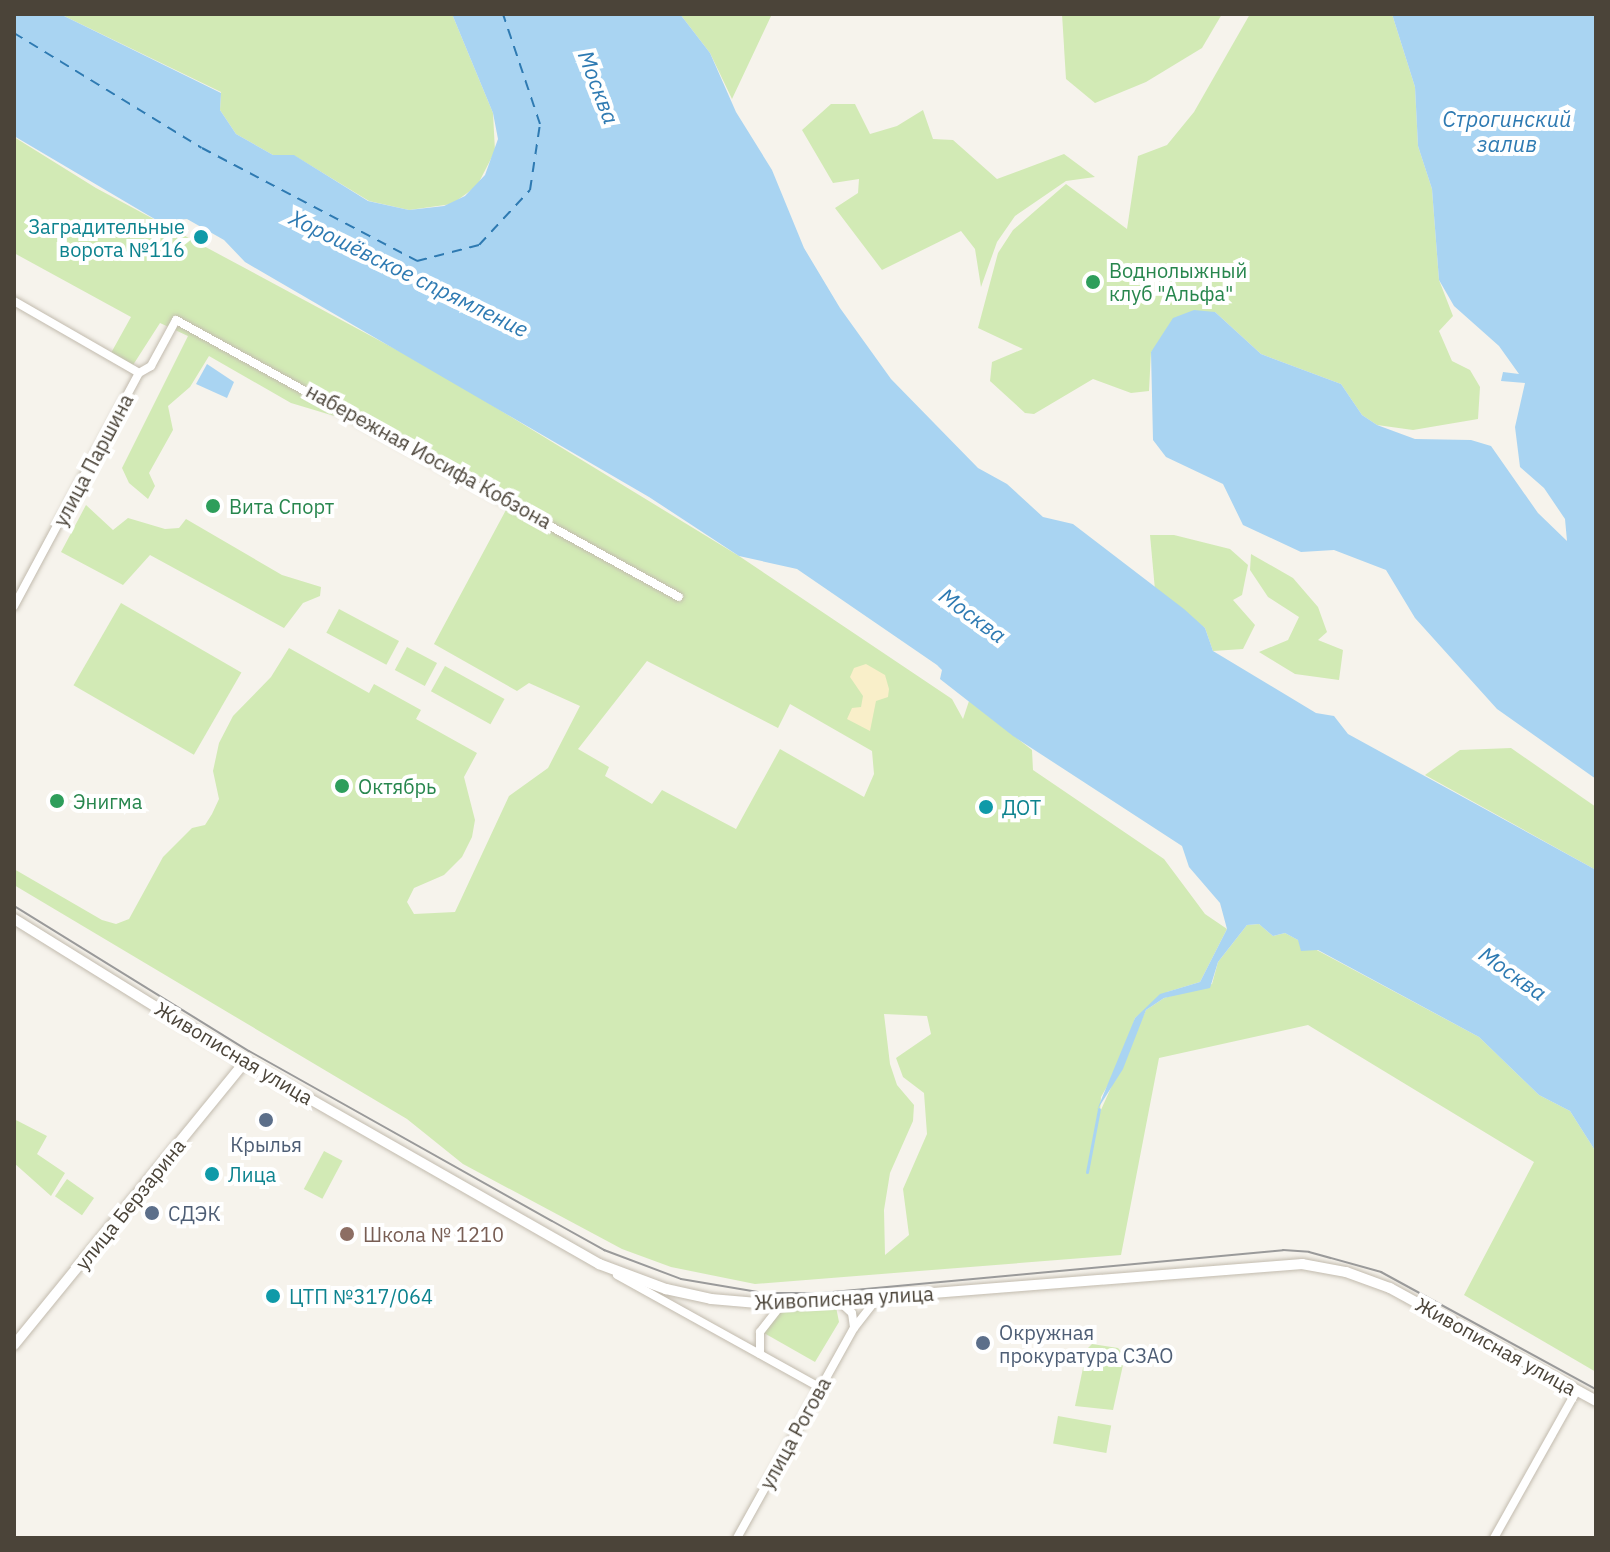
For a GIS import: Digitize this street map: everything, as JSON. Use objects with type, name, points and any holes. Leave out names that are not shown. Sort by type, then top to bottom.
[{"type":"street","points":[[14,301],[139,373]]},
{"type":"street","name":"улица Паршина","points":[[14,606],[139,373],[151,366],[176,320]]},
{"type":"street","name":"набережная Иосифа Кобзона","points":[[176,320],[679,597]]},
{"type":"street","name":"Живописная улица","points":[[14,919],[245,1062],[599,1264],[689,1295],[781,1305],[1257,1264],[1319,1266],[1390,1288],[1596,1401]]},
{"type":"street","name":"улица Берзарина","points":[[14,1345],[245,1062]]},
{"type":"street","points":[[599,1264],[821,1388]]},
{"type":"street","name":"улица Рогова","points":[[737,1538],[854,1328],[877,1299]]},
{"type":"street","points":[[840,1302],[852,1313],[854,1328]]},
{"type":"street","points":[[760,1354],[760,1332],[781,1305]]},
{"type":"street","points":[[1494,1538],[1577,1390]]},
{"type":"green space","points":[[60,14],[452,14],[493,113],[495,151],[477,186],[452,204],[409,210],[369,201],[295,156],[273,155],[236,134],[220,110],[221,92]]},
{"type":"green space","points":[[680,14],[772,14],[732,99],[710,53]]},
{"type":"green space","points":[[1062,14],[1222,14],[1202,48],[1146,82],[1095,103],[1066,79]]},
{"type":"green space","points":[[1250,14],[1392,14],[1415,87],[1418,146],[1432,189],[1439,280],[1453,316],[1439,331],[1452,361],[1470,370],[1480,387],[1478,419],[1413,430],[1377,425],[1362,415],[1341,384],[1261,354],[1215,312],[1151,352],[1149,391],[1131,393],[1093,379],[1034,414],[1025,413],[990,381],[992,362],[1023,349],[978,328],[998,253],[1013,230],[1066,184],[1127,229],[1138,156],[1167,145],[1194,112]]},
{"type":"green space","points":[[831,104],[855,104],[870,134],[897,126],[923,110],[933,139],[953,140],[997,179],[1064,154],[1095,177],[1066,181],[1015,216],[997,242],[981,287],[975,249],[961,231],[882,270],[835,208],[858,193],[859,179],[833,183],[802,130]]},
{"type":"green space","points":[[14,137],[96,188],[436,371],[739,556],[952,699],[963,719],[969,701],[1032,750],[1033,770],[1164,859],[1205,914],[1227,929],[1200,982],[1167,992],[1135,1018],[1121,1062],[1101,1097],[1100,1112],[1146,1010],[1164,998],[1212,984],[1218,962],[1247,925],[1259,924],[1273,936],[1285,933],[1479,1037],[1539,1095],[1570,1111],[1596,1152],[1596,1372],[1464,1295],[1534,1162],[1308,1025],[1159,1058],[1121,1255],[755,1284],[671,1267],[622,1249],[463,1164],[407,1119],[14,885],[14,869],[102,920],[116,924],[129,919],[163,857],[192,828],[205,825],[212,814],[219,799],[213,771],[219,743],[233,716],[271,677],[289,648],[369,693],[374,684],[421,710],[416,719],[477,753],[464,777],[475,820],[472,837],[462,857],[444,875],[414,888],[407,902],[414,914],[455,912],[509,796],[548,768],[580,706],[529,683],[517,691],[434,644],[514,495],[426,448],[419,446],[407,454],[341,418],[291,403],[209,356],[190,387],[168,406],[173,430],[149,473],[155,486],[148,499],[129,483],[122,468],[188,336],[160,323],[133,365],[111,353],[131,317],[14,253]],"holes":[[[647,661],[778,728],[790,704],[872,751],[874,774],[864,797],[780,749],[736,829],[662,790],[652,804],[605,776],[609,767],[578,749]],[[884,1014],[927,1016],[931,1034],[896,1058],[903,1077],[924,1093],[927,1134],[903,1189],[909,1235],[885,1255],[884,1210],[890,1173],[913,1121],[914,1105],[897,1085],[890,1064]]]},
{"type":"green space","points":[[86,505],[113,530],[128,518],[165,529],[179,528],[186,519],[282,575],[321,587],[320,596],[303,603],[284,628],[150,555],[123,585],[61,552]]},
{"type":"green space","points":[[1150,535],[1174,535],[1230,549],[1248,565],[1242,595],[1233,600],[1255,625],[1243,649],[1213,651],[1205,628],[1155,590]]},
{"type":"green space","points":[[1251,554],[1293,578],[1318,607],[1327,632],[1318,640],[1343,650],[1339,680],[1295,674],[1259,652],[1288,640],[1299,617],[1268,597],[1250,570]]},
{"type":"green space","points":[[121,603],[241,672],[194,755],[73,685]]},
{"type":"green space","points":[[339,609],[399,641],[386,665],[326,633]]},
{"type":"green space","points":[[407,647],[437,663],[425,686],[395,670]]},
{"type":"green space","points":[[445,666],[504,699],[490,724],[431,691]]},
{"type":"green space","points":[[1511,748],[1596,807],[1596,870],[1425,775],[1460,750]]},
{"type":"green space","points":[[14,1119],[47,1136],[37,1154],[65,1173],[51,1196],[14,1163]]},
{"type":"green space","points":[[324,1151],[343,1161],[322,1199],[304,1189]]},
{"type":"green space","points":[[67,1179],[94,1198],[82,1215],[55,1196]]},
{"type":"green space","points":[[836,1307],[839,1322],[815,1362],[764,1333],[782,1309]]},
{"type":"green space","points":[[1092,1344],[1118,1348],[1125,1356],[1113,1410],[1075,1406],[1087,1349]]},
{"type":"green space","points":[[1058,1416],[1111,1425],[1106,1453],[1053,1444]]},
{"type":"sand","points":[[866,664],[885,675],[889,689],[888,697],[876,701],[870,731],[847,719],[852,708],[861,707],[863,696],[850,677],[854,668]]},
{"type":"water","points":[[14,14],[60,14],[221,93],[220,110],[236,134],[273,155],[294,155],[368,201],[409,210],[444,206],[465,196],[485,175],[498,139],[493,113],[452,14],[680,14],[710,53],[736,112],[772,170],[804,248],[840,308],[891,379],[978,468],[1007,484],[1043,517],[1073,524],[1184,609],[1205,628],[1213,651],[1316,713],[1334,716],[1348,734],[1596,870],[1596,1152],[1570,1111],[1539,1095],[1479,1037],[1318,950],[1301,951],[1298,940],[1285,933],[1273,936],[1259,924],[1247,925],[1218,962],[1210,988],[1164,998],[1146,1010],[1123,1069],[1097,1110],[1135,1018],[1160,994],[1200,982],[1227,929],[1220,903],[1189,867],[1182,846],[1013,736],[940,679],[942,670],[937,665],[797,569],[739,556],[649,497],[245,262],[224,240],[187,219],[158,221],[14,136]]},
{"type":"water","name":"Строгинский залив","points":[[1392,14],[1596,14],[1596,779],[1497,709],[1415,618],[1386,570],[1334,550],[1301,552],[1243,525],[1223,484],[1166,457],[1153,440],[1151,352],[1173,318],[1194,310],[1215,312],[1261,354],[1341,384],[1362,415],[1377,425],[1415,439],[1471,440],[1491,446],[1538,513],[1567,541],[1565,519],[1544,488],[1520,467],[1515,427],[1525,383],[1501,381],[1503,372],[1519,374],[1499,346],[1454,306],[1439,280],[1432,189],[1418,146],[1415,87]]},
{"type":"water","points":[[207,364],[234,382],[227,398],[196,384]]},
{"type":"waterway","points":[[1087,1172],[1099,1109]]},
{"type":"ferry route","points":[[14,33],[202,148],[417,261],[479,245],[530,190],[540,124],[503,14]]},
{"type":"tram line","points":[[14,906],[249,1051],[552,1221],[604,1250],[681,1279],[764,1293],[822,1293],[1283,1250],[1309,1252],[1381,1272],[1596,1389]]},
{"type":"place","name":"Заградительные ворота №116","points":[[201,237]]},
{"type":"place","name":"Воднолыжный клуб \"Альфа\"","points":[[1093,282]]},
{"type":"place","name":"Вита Спорт","points":[[213,506]]},
{"type":"place","name":"Октябрь","points":[[342,786]]},
{"type":"place","name":"Энигма","points":[[57,801]]},
{"type":"place","name":"ДОТ","points":[[986,807]]},
{"type":"place","name":"Крылья","points":[[266,1120]]},
{"type":"place","name":"Лица","points":[[212,1174]]},
{"type":"place","name":"СДЭК","points":[[152,1213]]},
{"type":"place","name":"Школа № 1210","points":[[347,1234]]},
{"type":"place","name":"ЦТП №317/064","points":[[273,1296]]},
{"type":"place","name":"Окружная прокуратура СЗАО","points":[[983,1343]]},
{"type":"water label","name":"Москва","points":[[599,87]]},
{"type":"water label","name":"Хорошёвское спрямление","points":[[409,273]]},
{"type":"water label","name":"Москва","points":[[973,615]]},
{"type":"water label","name":"Москва","points":[[1513,973]]}]
